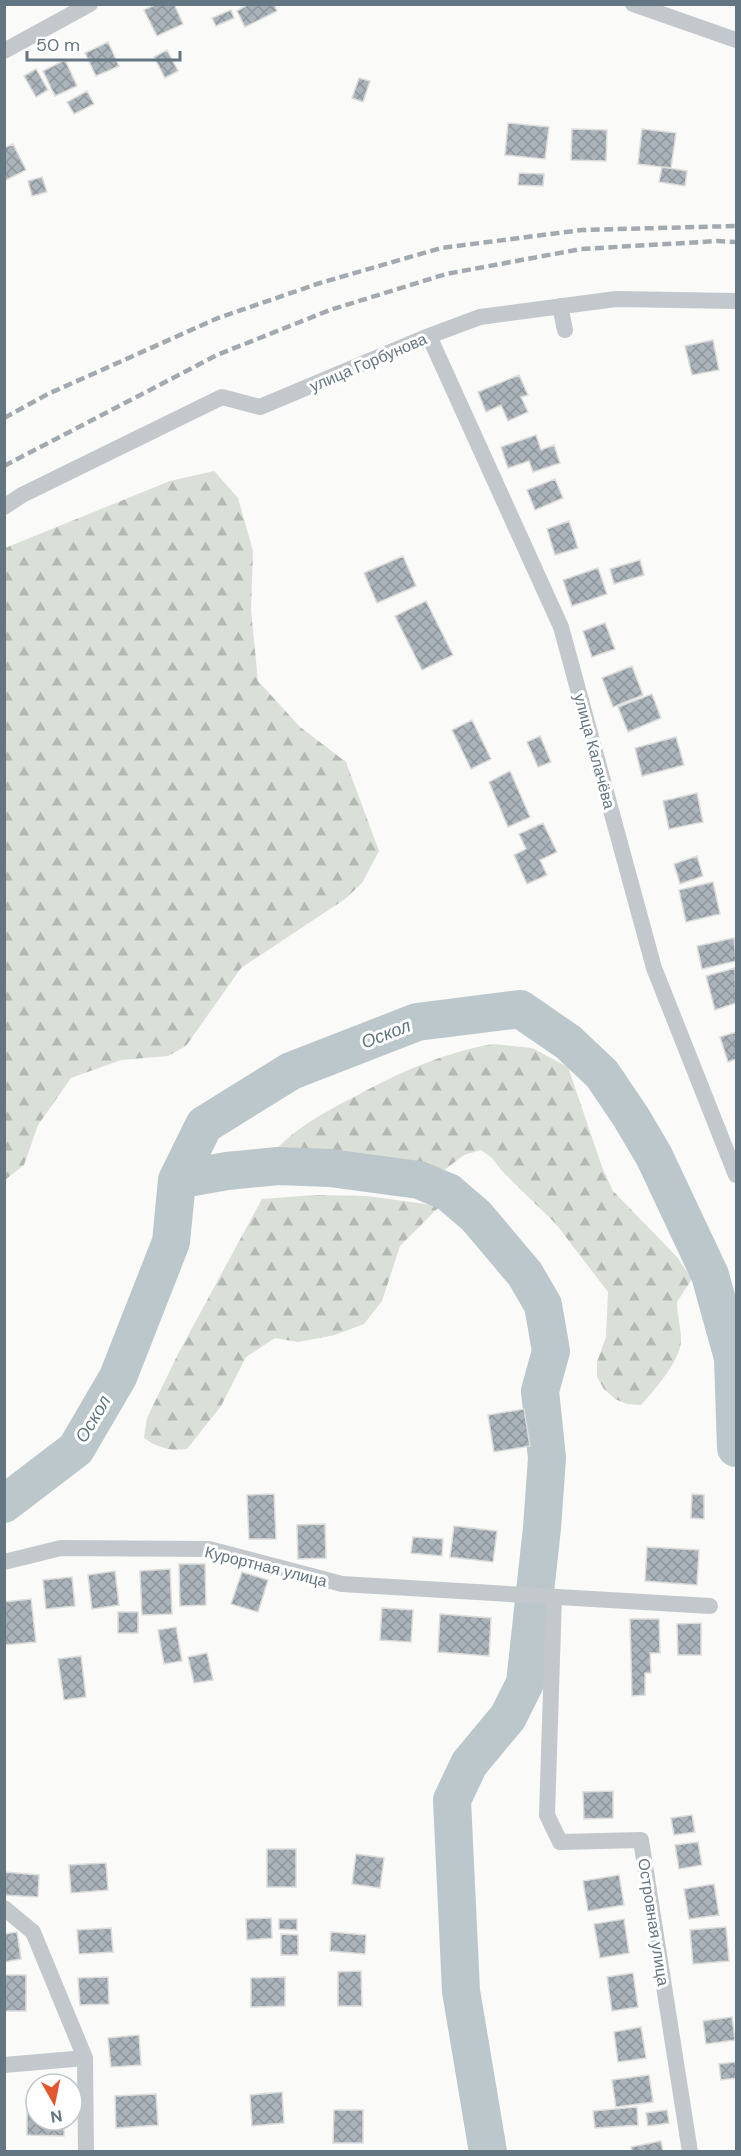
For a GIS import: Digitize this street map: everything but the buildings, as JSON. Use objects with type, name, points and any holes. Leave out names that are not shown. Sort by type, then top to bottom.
[{"type":"street","points":[[4,51],[90,4]]},
{"type":"street","points":[[633,4],[736,40]]},
{"type":"street","name":"улица Горбунова","points":[[4,507],[22,495],[222,397],[260,407],[480,317],[616,299],[736,301]]},
{"type":"street","points":[[561,306],[565,330]]},
{"type":"street","name":"улица Калачёва","points":[[429,336],[561,627],[654,968],[736,1174]]},
{"type":"street","name":"Курортная улица","points":[[4,1562],[61,1548],[209,1549],[342,1584],[710,1606]]},
{"type":"street","name":"Островная улица","points":[[540,1596],[547,1815],[560,1842],[641,1840],[690,2151]]},
{"type":"street","points":[[4,1908],[33,1932],[85,2058],[86,2151]]},
{"type":"street","points":[[4,2066],[85,2058]]},
{"type":"green space","points":[[214,471],[238,498],[253,551],[251,610],[258,681],[300,727],[346,762],[379,851],[362,883],[345,899],[241,968],[186,1046],[168,1056],[121,1060],[71,1078],[38,1125],[24,1165],[5,1180],[5,548],[170,481]]},
{"type":"green space","points":[[493,1044],[532,1048],[568,1067],[602,1167],[613,1191],[677,1257],[692,1279],[677,1302],[681,1340],[677,1357],[666,1375],[641,1405],[627,1404],[615,1399],[604,1389],[597,1377],[597,1362],[606,1337],[608,1292],[556,1224],[502,1171],[492,1158],[481,1150],[464,1155],[439,1174],[366,1164],[314,1162],[262,1167],[281,1144],[293,1134],[317,1117],[343,1103],[422,1064]]},
{"type":"green space","points":[[315,1195],[367,1196],[440,1206],[400,1246],[382,1301],[364,1324],[335,1335],[298,1342],[275,1338],[246,1357],[221,1406],[187,1449],[164,1448],[144,1438],[147,1418],[178,1354],[262,1199]]},
{"type":"waterway","name":"Оскол","points":[[4,1504],[76,1449],[118,1377],[171,1242],[177,1180],[204,1125],[291,1071],[417,1022],[520,1009],[568,1042],[602,1074],[654,1156],[710,1275],[733,1358],[736,1448]]},
{"type":"waterway","points":[[177,1180],[227,1171],[278,1166],[330,1168],[419,1180],[448,1192],[476,1216],[525,1274],[543,1305],[551,1351],[540,1391],[547,1458],[542,1528],[525,1683],[508,1717],[469,1764],[452,1800],[461,1991],[488,2152]]},
{"type":"railway","points":[[4,418],[48,394],[218,318],[320,283],[441,248],[582,230],[736,226]]},
{"type":"railway","points":[[4,466],[217,355],[330,310],[446,274],[581,249],[718,241],[736,242]]}]
